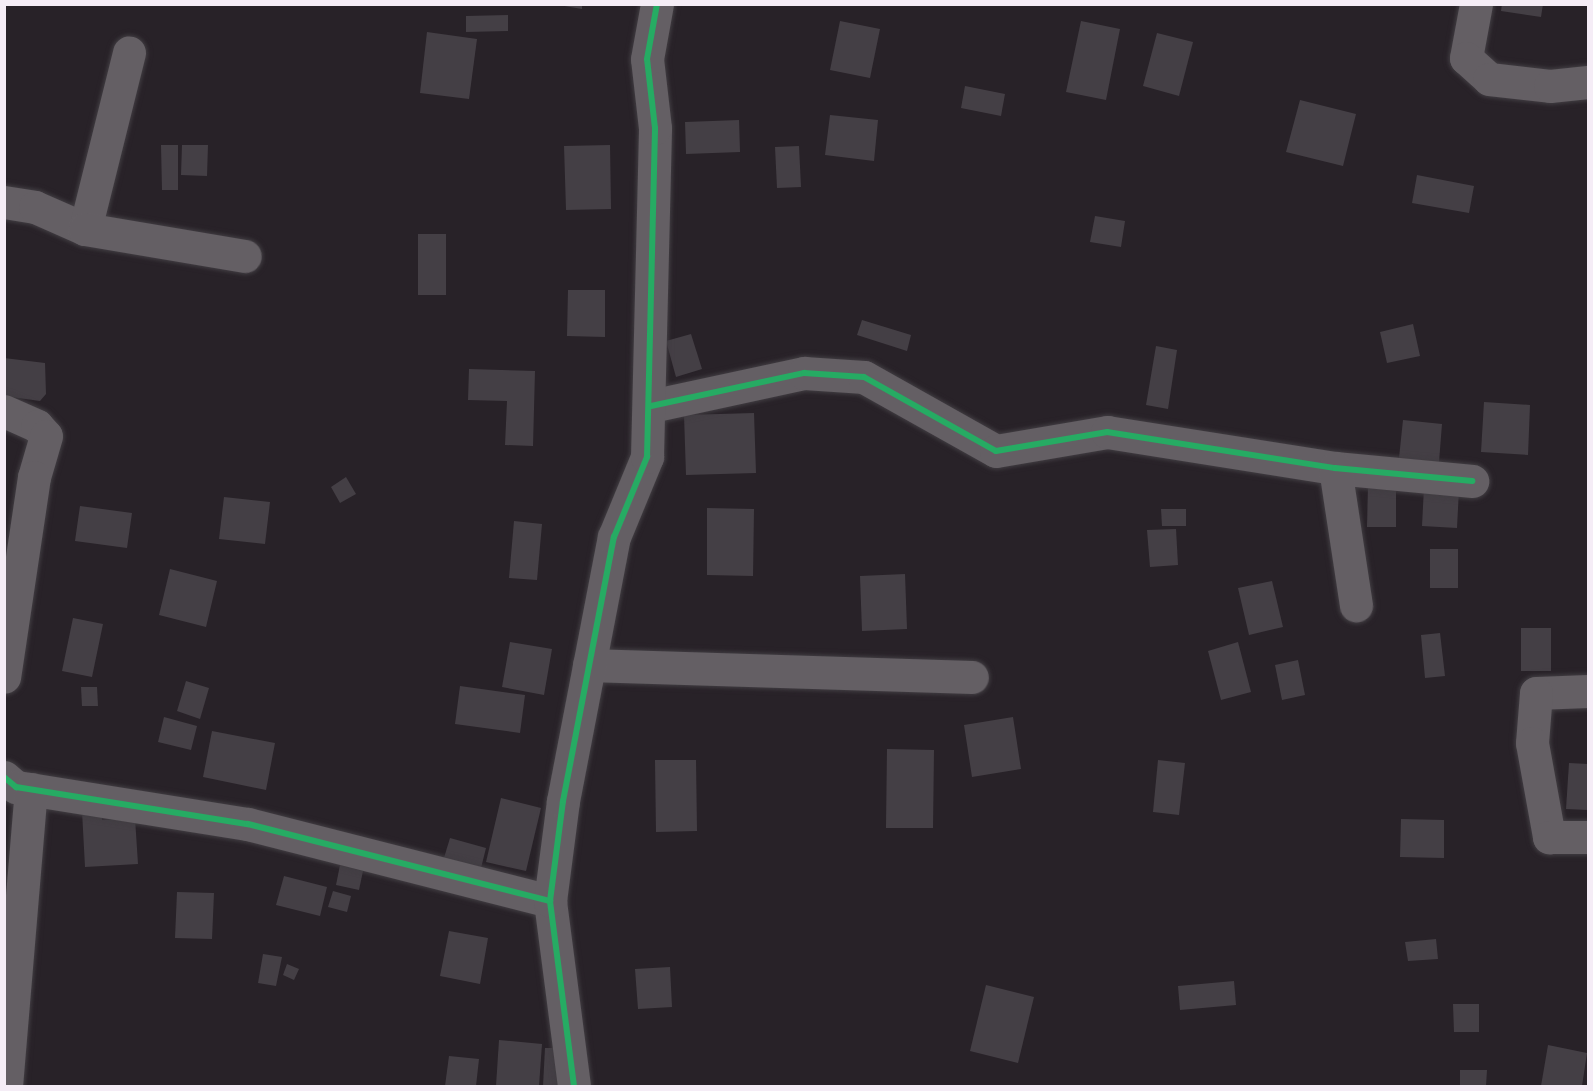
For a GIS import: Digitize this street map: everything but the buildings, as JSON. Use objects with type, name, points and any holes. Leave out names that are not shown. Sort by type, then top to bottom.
[{"type":"street","points":[[574,1086],[550,902],[589,665],[614,537],[647,457],[651,406],[655,128],[647,59],[657,4]]},
{"type":"street","points":[[1476,4],[1466,58],[1489,78],[1550,86],[1588,82]]},
{"type":"street","points":[[85,229],[129,52]]},
{"type":"street","points":[[4,202],[34,207],[85,229],[245,256]]},
{"type":"street","points":[[651,406],[804,373],[864,377],[996,450],[1107,432],[1335,468],[1472,481]]},
{"type":"street","points":[[4,411],[37,426],[46,436],[34,477],[4,677]]},
{"type":"street","points":[[1335,468],[1356,604]]},
{"type":"street","points":[[589,665],[972,677]]},
{"type":"street","points":[[1588,691],[1536,693],[1532,744],[1549,837],[1588,837]]},
{"type":"street","points":[[6,1086],[18,783],[248,824],[550,902]]},
{"type":"cycle path","points":[[574,1086],[550,901],[563,801],[614,537],[647,457],[655,128],[647,59],[657,4]]},
{"type":"cycle path","points":[[651,406],[804,373],[864,377],[996,451],[1107,432],[1335,468],[1472,481]]},
{"type":"cycle path","points":[[4,777],[16,787],[248,824],[550,901]]}]
